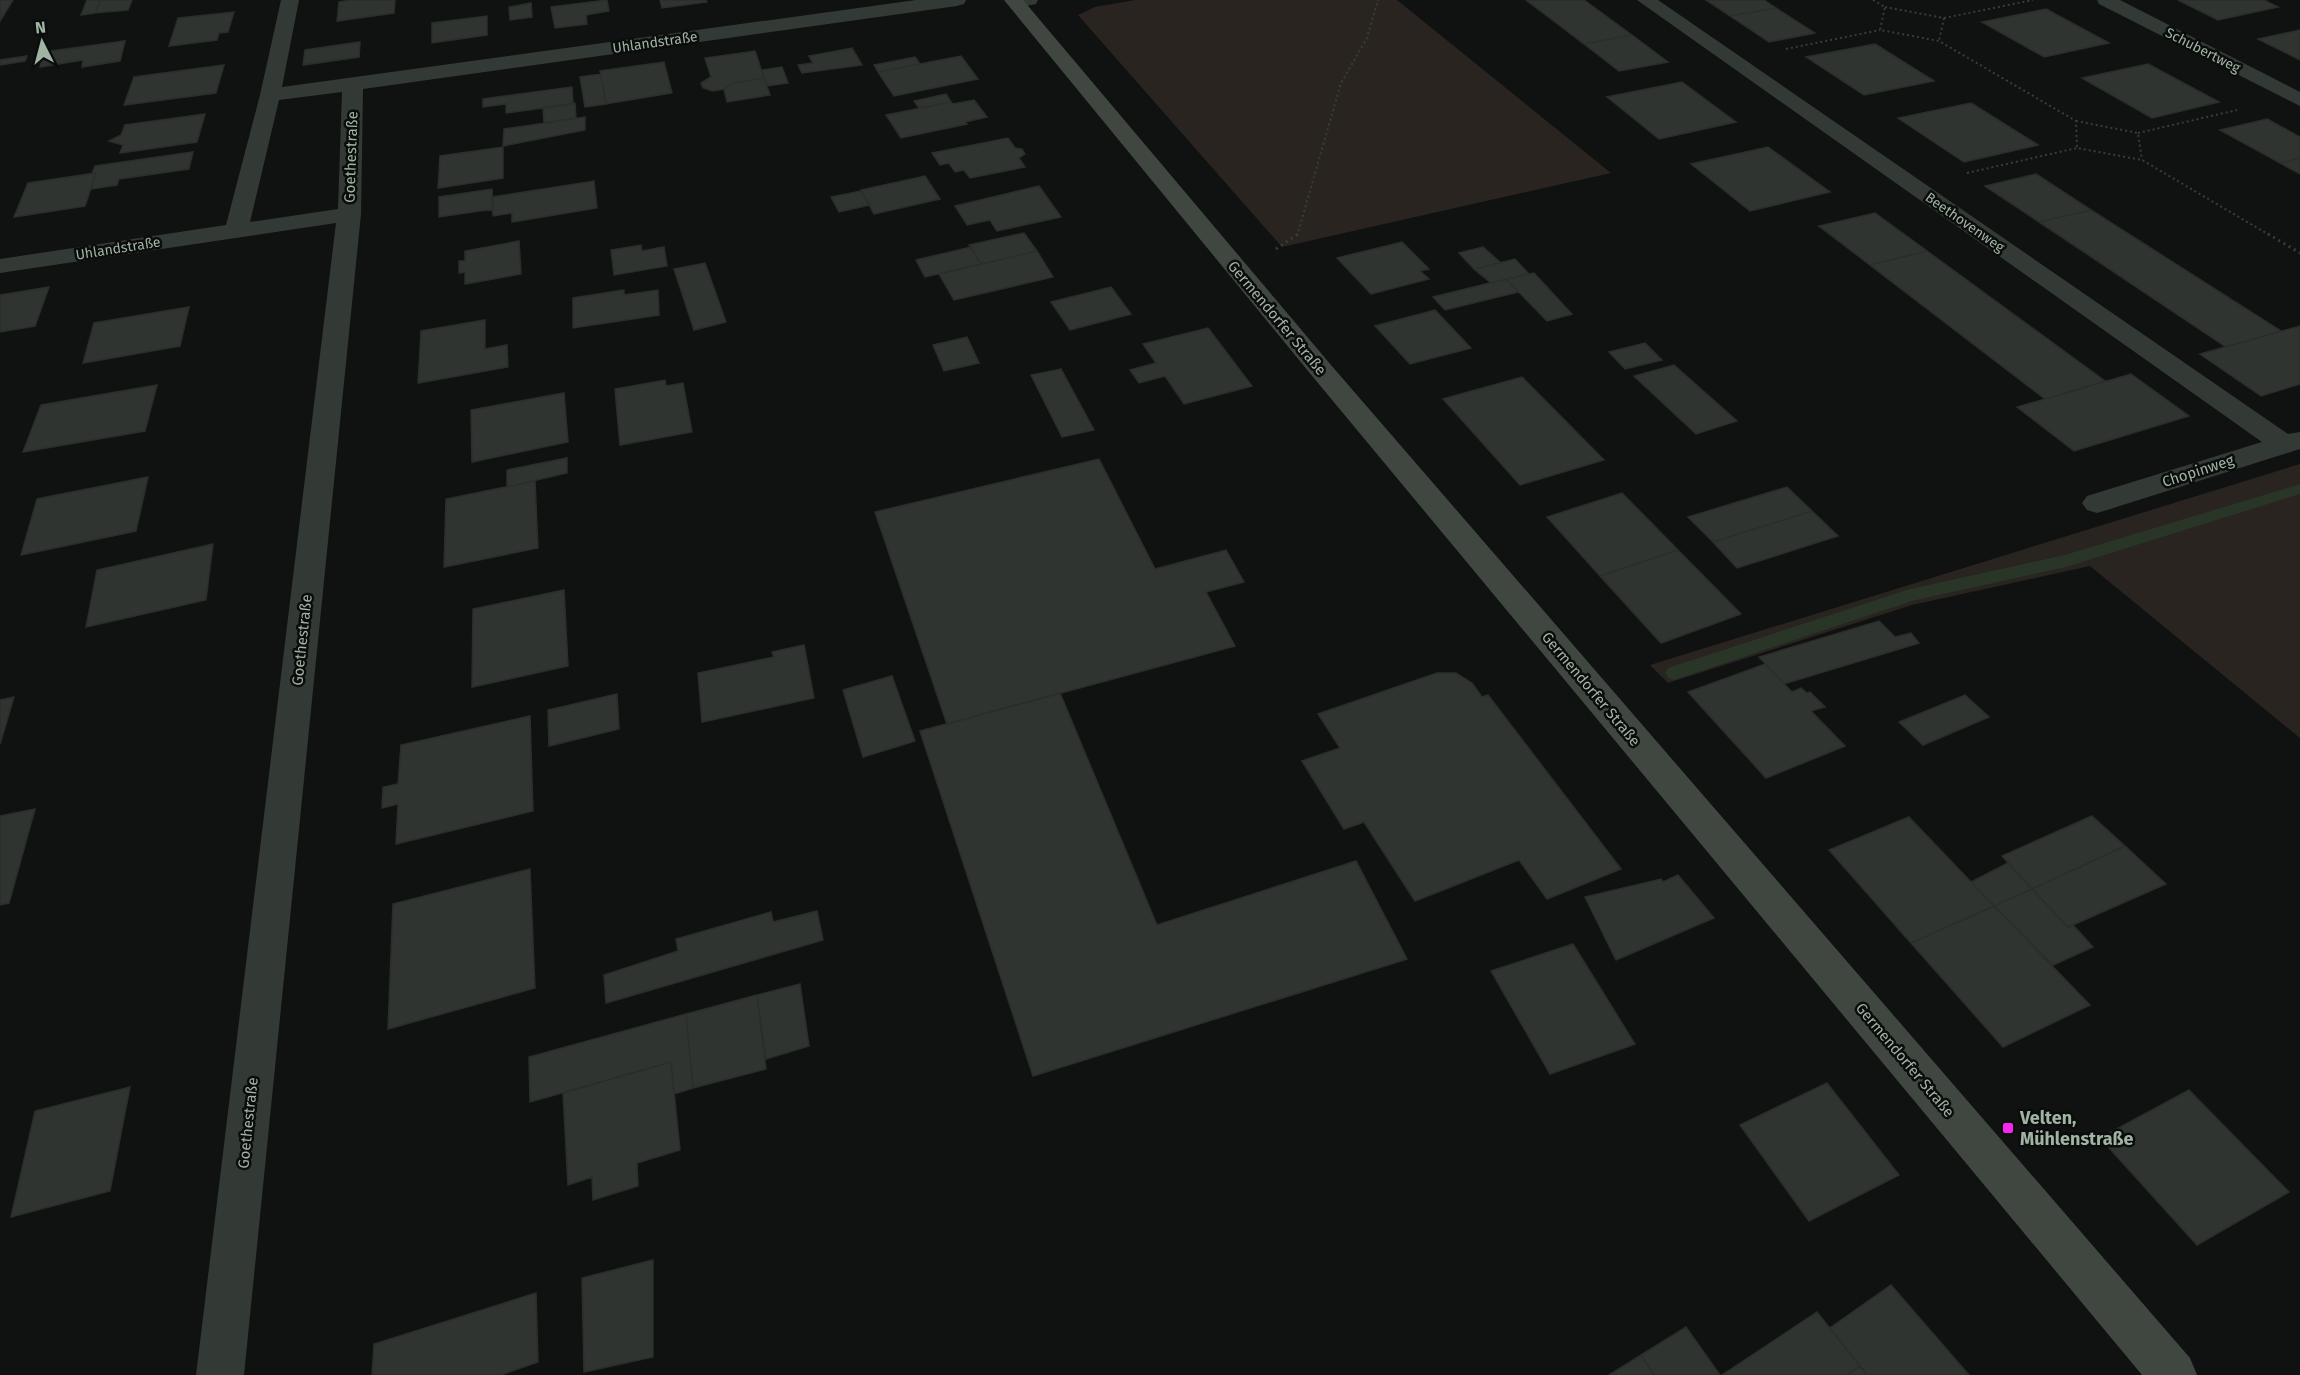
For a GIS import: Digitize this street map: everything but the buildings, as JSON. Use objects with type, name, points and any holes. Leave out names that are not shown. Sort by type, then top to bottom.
[{"type":"main road","name":"Germendorfer Straße","points":[[1019,1],[1322,371],[2173,1375]]},
{"type":"street","points":[[236,231],[270,95],[290,0]]},
{"type":"street","name":"Uhlandstraße","points":[[352,84],[957,0]]},
{"type":"street","name":"Beethovenweg","points":[[1646,0],[1914,186],[2292,442]]},
{"type":"street","name":"Schubertweg","points":[[2106,0],[2297,98]]},
{"type":"street","points":[[270,95],[352,84]]},
{"type":"street","name":"Goethestraße","points":[[220,1375],[349,213],[352,84]]},
{"type":"street","name":"Uhlandstraße","points":[[0,266],[349,213]]},
{"type":"street","name":"Chopinweg","points":[[2097,503],[2292,442]]},
{"type":"path","points":[[1272,251],[1297,236],[1341,82],[1367,38],[1378,0]]},
{"type":"path","points":[[1873,0],[1885,7],[1944,18],[2033,0]]},
{"type":"path","points":[[1880,30],[1885,7]]},
{"type":"path","points":[[1939,41],[1944,18]]},
{"type":"path","points":[[1732,60],[1880,30],[1939,41],[2076,121],[2138,133],[2297,98]]},
{"type":"path","points":[[2076,121],[2077,148]]},
{"type":"path","points":[[2138,133],[2142,160]]},
{"type":"path","points":[[1914,186],[2077,148],[2142,160],[2300,253]]},
{"type":"shaded area","points":[[1135,0],[1397,0],[1611,173],[1282,247],[1078,15],[1095,7]]},
{"type":"shaded area","points":[[2300,464],[2300,738],[2090,566],[1912,605],[1668,683],[1650,665]]},
{"type":"waterway","points":[[1674,673],[1910,595],[2066,561],[2300,489]]},
{"type":"place","name":"Velten, Mühlenstraße","points":[[2008,1128]]}]
